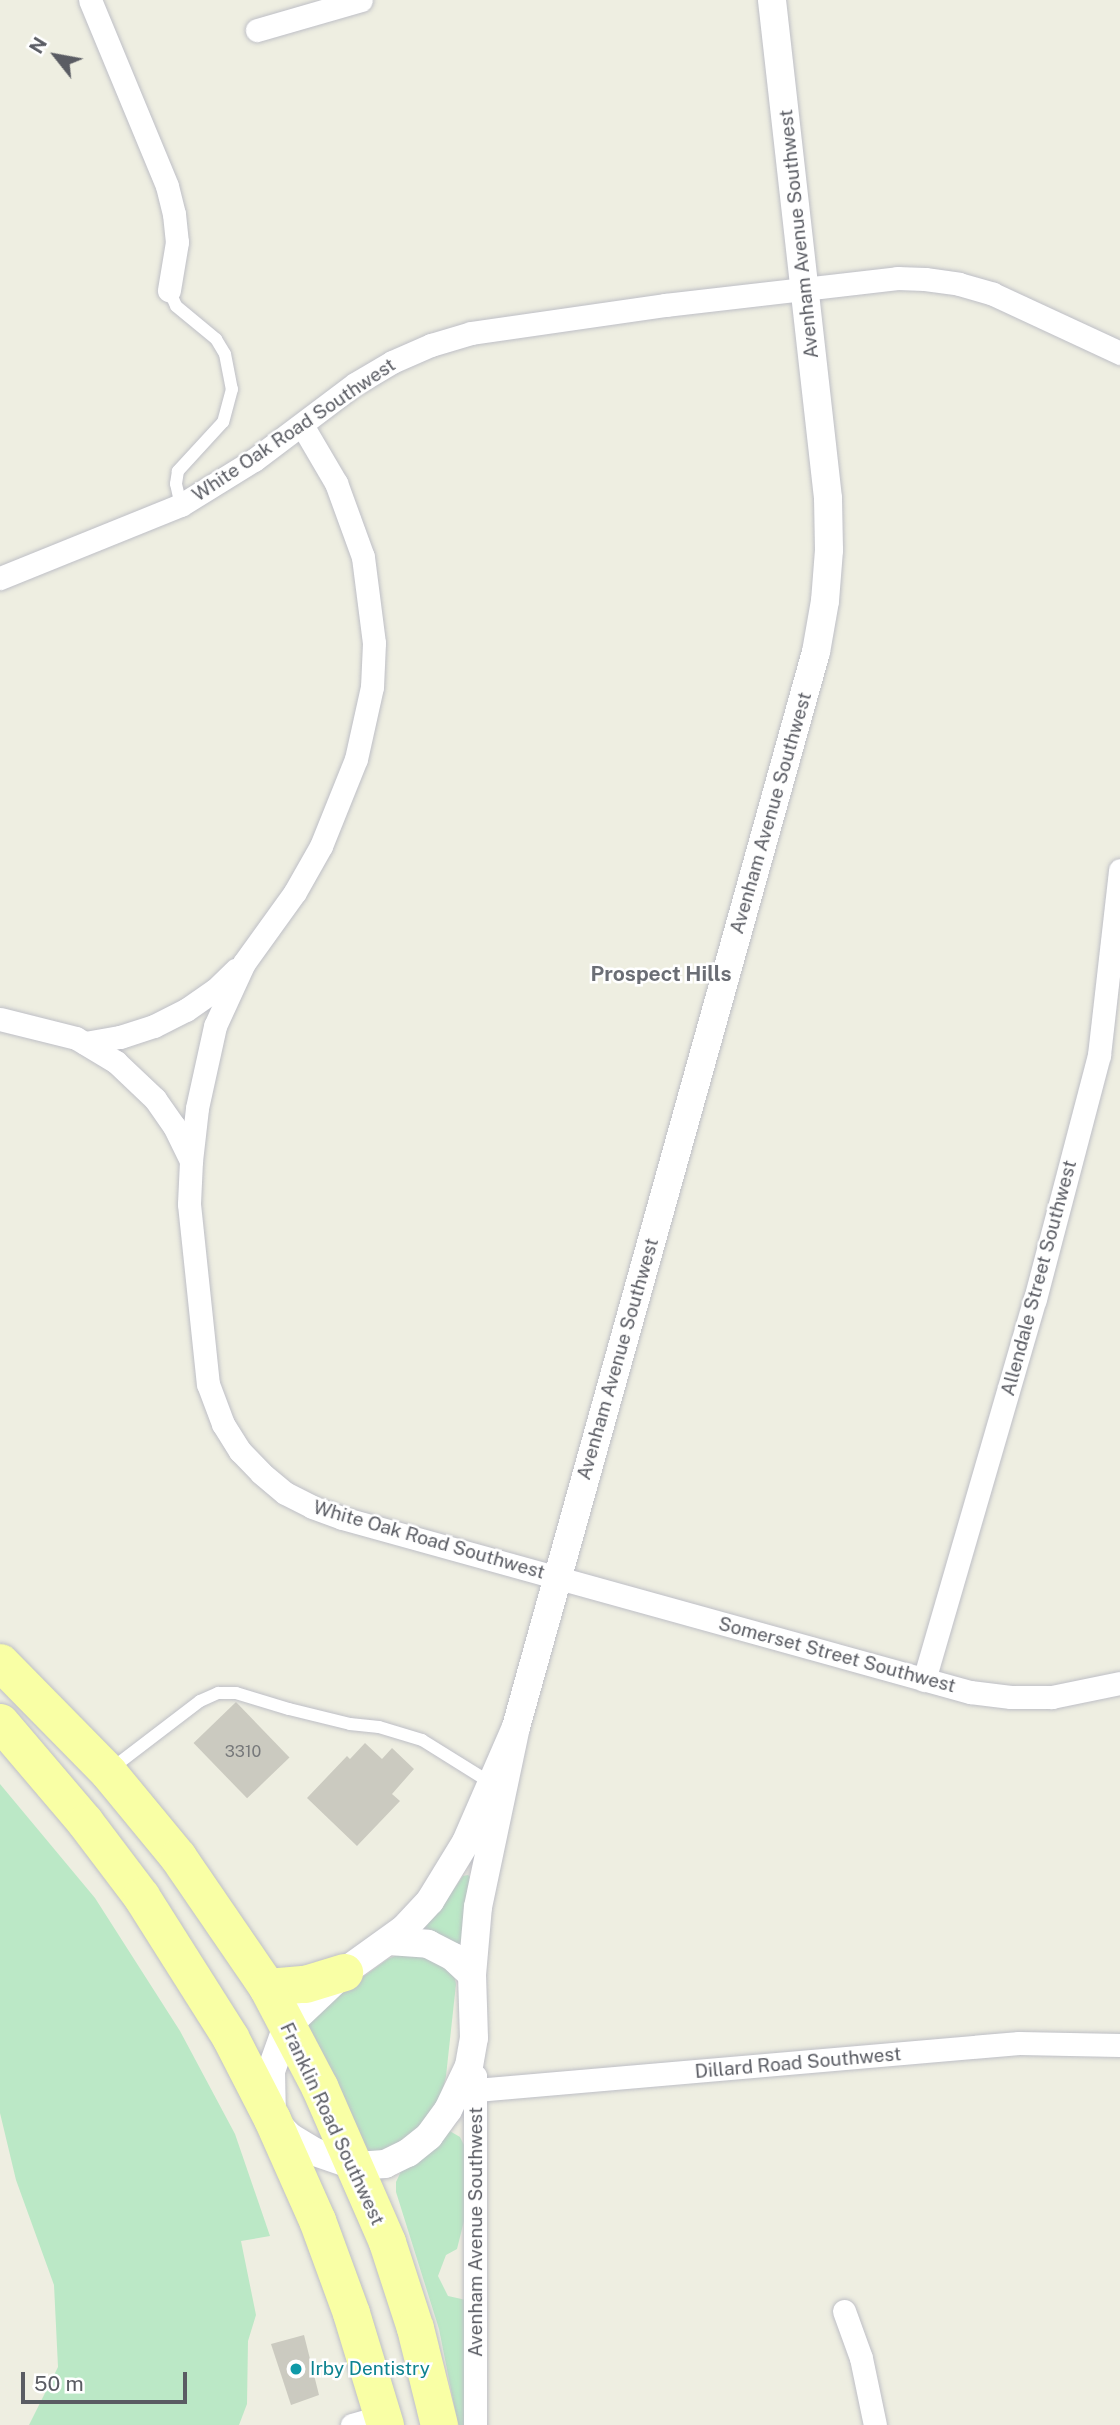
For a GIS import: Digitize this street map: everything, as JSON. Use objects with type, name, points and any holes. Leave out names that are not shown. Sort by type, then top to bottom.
[{"type":"main road","name":"Franklin Road Southwest","points":[[0,1662],[108,1772],[178,1857],[267,1987],[356,2166],[387,2242],[415,2328],[439,2425]]},
{"type":"main road","points":[[0,1722],[85,1822],[141,1896],[230,2037],[272,2119],[321,2231],[351,2313],[373,2422]]},
{"type":"main road","points":[[267,1987],[304,1984],[344,1972]]},
{"type":"street","points":[[90,0],[167,187],[177,242],[169,290]]},
{"type":"street","points":[[257,30],[361,0]]},
{"type":"street","name":"Avenham Avenue Southwest","points":[[475,2425],[476,2090],[472,1975],[478,1907],[516,1727],[821,626],[829,550],[828,498],[772,0]]},
{"type":"street","name":"White Oak Road Southwest","points":[[0,578],[181,505],[254,460],[355,384],[392,362],[430,345],[471,332],[897,278],[960,284],[993,294],[1120,353]]},
{"type":"street","points":[[85,1042],[120,1037],[186,1010],[215,990],[244,962],[295,892],[321,846],[356,758],[372,687],[372,621],[363,556],[336,482],[302,425]]},
{"type":"street","name":"Allendale Street Southwest","points":[[924,1680],[1035,1299],[1100,1055],[1120,870]]},
{"type":"street","points":[[191,1161],[215,1026],[244,962]]},
{"type":"street","name":"White Oak Road Southwest","points":[[0,1019],[85,1042],[116,1062],[155,1099],[174,1126],[191,1161],[189,1204],[208,1384],[223,1424],[240,1451],[261,1473],[285,1493],[312,1507],[557,1577]]},
{"type":"street","name":"Somerset Street Southwest","points":[[557,1577],[970,1692],[1011,1697],[1052,1697],[1120,1684]]},
{"type":"street","name":"Avenham Avenue Southwest","points":[[474,2038],[461,2088],[429,2136],[408,2153],[384,2164],[356,2166],[315,2152],[290,2137],[272,2119],[271,2071],[288,2026],[344,1972],[389,1941],[430,1901],[452,1870],[516,1727]]},
{"type":"street","points":[[389,1941],[428,1944],[453,1957],[472,1975]]},
{"type":"street","name":"Dillard Road Southwest","points":[[476,2090],[1019,2043],[1120,2045]]},
{"type":"street","points":[[844,2311],[860,2358],[875,2425]]},
{"type":"lane","points":[[169,290],[176,306],[221,347],[230,367],[232,389],[223,422],[209,439],[185,459],[178,471],[176,484],[181,505]]},
{"type":"lane","points":[[108,1772],[201,1701],[218,1693],[236,1693],[289,1709],[350,1724],[379,1727],[422,1740],[491,1783]]},
{"type":"green space","points":[[0,1784],[95,1898],[180,2031],[235,2134],[270,2236],[241,2241],[256,2315],[248,2341],[247,2404],[239,2425],[29,2425],[58,2367],[54,2285],[16,2180],[0,2113]]},
{"type":"green space","points":[[468,1875],[471,1878],[460,1953],[417,1933],[437,1913],[463,1876]]},
{"type":"green space","points":[[414,1948],[454,1974],[456,1984],[446,2076],[440,2102],[405,2144],[368,2156],[303,2025],[310,2015],[388,1959]]},
{"type":"green space","points":[[448,2130],[460,2137],[465,2147],[464,2221],[457,2249],[446,2255],[438,2276],[448,2296],[466,2300],[466,2425],[458,2425],[439,2329],[396,2192],[396,2182],[404,2165]]},
{"type":"building","points":[[236,1702],[289,1757],[247,1798],[194,1743]]},
{"type":"building","points":[[365,1743],[382,1759],[392,1748],[414,1769],[392,1794],[400,1801],[357,1846],[307,1798],[347,1756],[350,1759]]},
{"type":"building","name":"Irby Dentistry","points":[[304,2335],[319,2395],[291,2405],[271,2344]]},
{"type":"place","name":"Irby Dentistry","points":[[296,2369]]},
{"type":"district","name":"Prospect Hills","points":[[661,974]]}]
